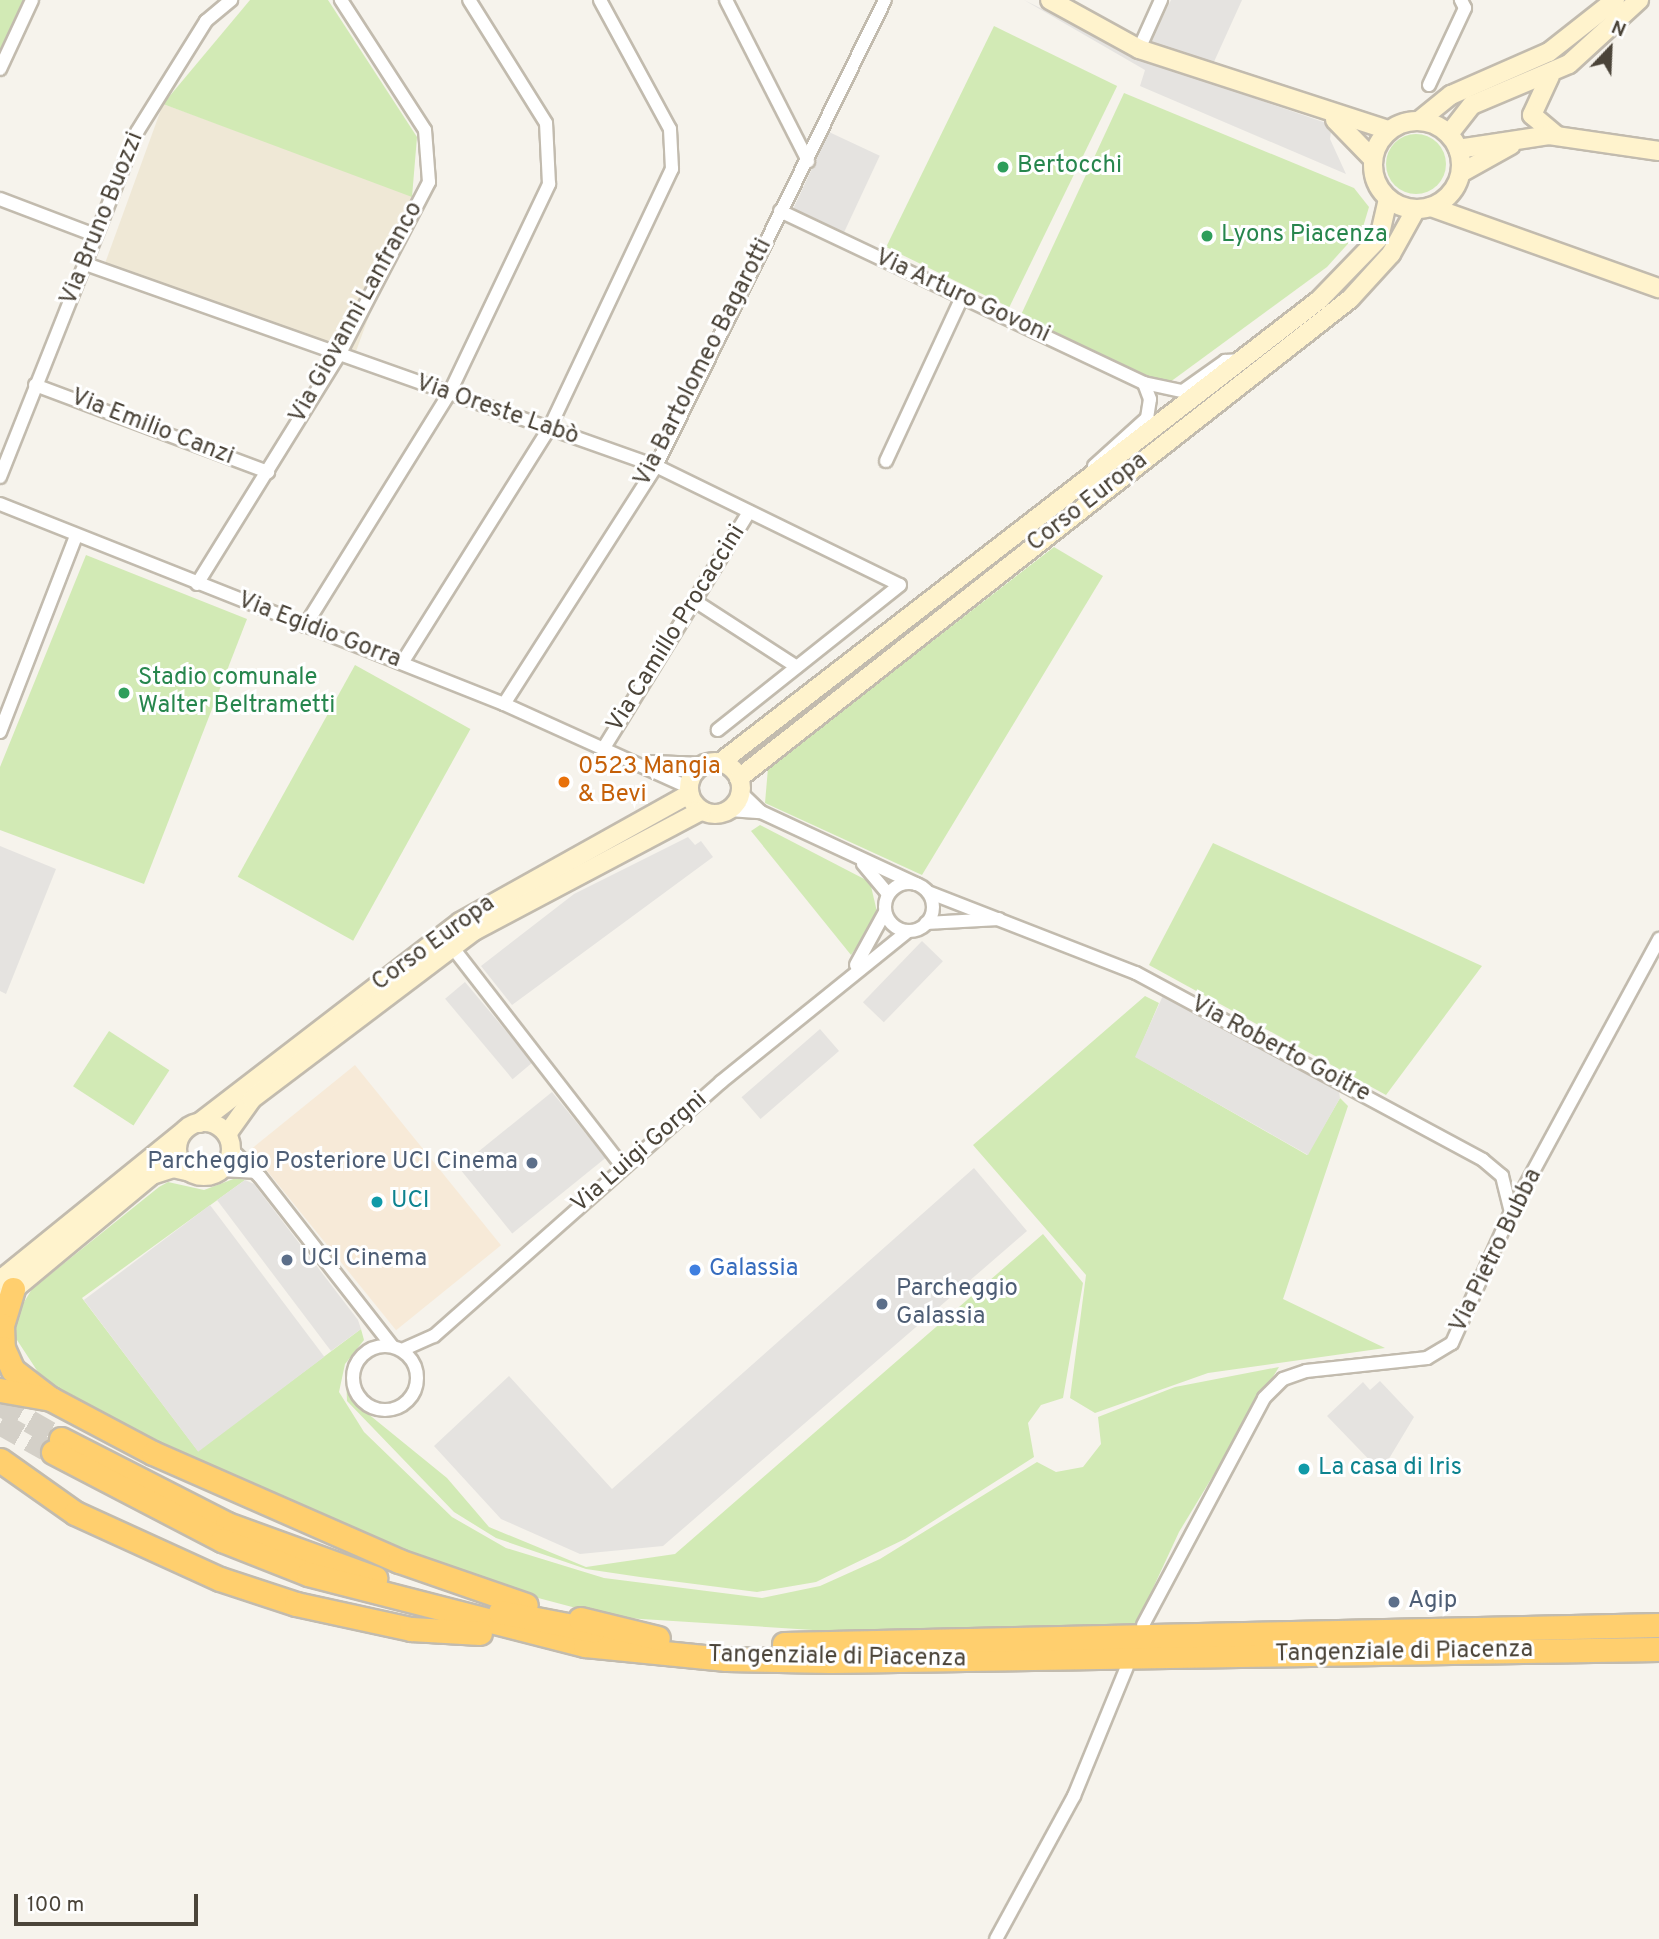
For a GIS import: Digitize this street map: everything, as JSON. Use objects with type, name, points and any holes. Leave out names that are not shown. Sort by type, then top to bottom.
[{"type":"highway","points":[[4,1290],[4,1348],[13,1370],[51,1399],[153,1453],[410,1565],[512,1601],[658,1638]]},
{"type":"highway","points":[[0,1390],[51,1399]]},
{"type":"highway","name":"Tangenziale di Piacenza","points":[[1659,1625],[830,1645],[658,1638],[528,1619],[310,1557],[227,1524],[57,1446],[222,1540],[308,1574],[529,1635],[684,1656],[831,1661],[1659,1649]]},
{"type":"highway","points":[[5,1466],[138,1545],[296,1604],[411,1629],[529,1635]]},
{"type":"main road","points":[[1050,0],[1139,49],[1388,130],[1420,120],[1451,95],[1549,52],[1615,0]]},
{"type":"main road","points":[[1556,135],[1532,115],[1537,93],[1552,74],[1639,0]]},
{"type":"main road","points":[[1508,230],[1474,212],[1457,181],[1454,142],[1472,105],[1552,74]]},
{"type":"main road","points":[[1314,107],[1350,131],[1372,158]]},
{"type":"main road","points":[[1420,120],[1454,142],[1556,135],[1659,151]]},
{"type":"main road","points":[[1388,130],[1372,158],[1373,173],[1388,199],[1508,230],[1659,288]]},
{"type":"main road","points":[[1424,208],[1457,181],[1530,136]]},
{"type":"main road","name":"Corso Europa","points":[[721,762],[1242,360],[1359,263],[1383,230],[1388,199]]},
{"type":"main road","name":"Corso Europa","points":[[220,1171],[229,1142],[253,1099],[499,914],[701,811],[729,810],[740,785],[1350,299],[1391,254],[1424,208]]},
{"type":"main road","points":[[703,764],[721,762],[740,785]]},
{"type":"main road","name":"Corso Europa","points":[[4,1290],[191,1127],[460,922],[689,790],[703,764]]},
{"type":"main road","points":[[689,790],[701,811]]},
{"type":"main road","points":[[191,1172],[178,1154],[191,1127],[229,1142]]},
{"type":"main road","points":[[4,1290],[152,1175],[173,1168],[191,1172],[220,1171]]},
{"type":"street","points":[[0,69],[32,0]]},
{"type":"street","name":"Via Bruno Buozzi","points":[[0,477],[4,456],[94,235],[169,74],[206,21],[231,0]]},
{"type":"street","name":"Via Giovanni Lanfranco","points":[[197,584],[339,355],[429,183],[425,130],[341,0]]},
{"type":"street","points":[[305,626],[449,394],[549,184],[546,123],[469,0]]},
{"type":"street","points":[[402,663],[549,429],[672,169],[670,129],[600,0]]},
{"type":"street","points":[[726,0],[808,160]]},
{"type":"street","points":[[808,160],[885,0]]},
{"type":"street","points":[[1139,49],[1161,0]]},
{"type":"street","points":[[1429,85],[1465,8],[1461,0]]},
{"type":"street","name":"Via Bartolomeo Bagarotti","points":[[504,704],[656,466],[780,211],[808,160]]},
{"type":"street","points":[[0,199],[94,235]]},
{"type":"street","name":"Via Arturo Govoni","points":[[780,211],[1144,383],[1183,391],[1225,361],[1242,360]]},
{"type":"street","name":"Via Oreste Labò","points":[[83,262],[656,466],[900,585],[797,667]]},
{"type":"street","points":[[886,461],[962,297]]},
{"type":"street","points":[[1085,482],[1098,460],[1147,418],[1151,405],[1144,383]]},
{"type":"street","name":"Via Emilio Canzi","points":[[35,385],[268,472]]},
{"type":"street","name":"Via Egidio Gorra","points":[[0,504],[504,704],[638,760],[689,790]]},
{"type":"street","name":"Via Camillo Procaccini","points":[[605,746],[749,512]]},
{"type":"street","points":[[0,732],[76,536]]},
{"type":"street","points":[[695,601],[797,667],[718,730]]},
{"type":"street","name":"Via Egidio Gorra","points":[[638,760],[703,764]]},
{"type":"street","points":[[740,785],[761,812]]},
{"type":"street","points":[[729,810],[761,812],[916,884],[928,892],[933,905],[926,923],[908,931],[893,926],[885,912],[888,894],[874,872],[849,854]]},
{"type":"street","points":[[888,894],[901,884],[916,884]]},
{"type":"street","name":"Via Roberto Goitre","points":[[928,892],[1016,922],[1209,1011],[1483,1160],[1502,1176],[1511,1212]]},
{"type":"street","name":"Via Luigi Gorgni","points":[[850,974],[885,912]]},
{"type":"street","name":"Via Roberto Goitre","points":[[926,923],[1016,922]]},
{"type":"street","name":"Via Luigi Gorgni","points":[[416,1368],[434,1336],[623,1167],[850,974],[908,931]]},
{"type":"street","name":"Via Pietro Bubba","points":[[1143,1625],[1264,1398],[1283,1379],[1306,1371],[1400,1362],[1444,1349],[1459,1332],[1511,1212],[1659,939]]},
{"type":"street","points":[[453,948],[623,1167]]},
{"type":"street","points":[[229,1142],[373,1323],[397,1348],[416,1368],[410,1399],[391,1410],[369,1406],[353,1382],[357,1362],[372,1349],[397,1348]]},
{"type":"street","points":[[220,1171],[255,1172]]},
{"type":"street","points":[[372,1349],[373,1323]]},
{"type":"street","name":"Via Luigi Gorgni","points":[[397,1348],[434,1336]]},
{"type":"street","points":[[996,1939],[1074,1796],[1127,1667]]},
{"type":"shaded area","points":[[1024,0],[1149,62],[1332,125],[1330,139],[1346,174],[1140,86],[1145,70]]},
{"type":"shaded area","points":[[1171,0],[1242,0],[1213,64],[1150,42]]},
{"type":"shaded area","points":[[163,104],[413,195],[355,354],[105,263]]},
{"type":"shaded area","points":[[829,132],[880,156],[844,233],[793,209]]},
{"type":"shaded area","points":[[688,837],[695,845],[701,841],[713,857],[512,1005],[481,966],[574,894]]},
{"type":"shaded area","points":[[0,846],[56,869],[6,994],[0,991]]},
{"type":"shaded area","points":[[922,941],[943,961],[884,1022],[863,1002]]},
{"type":"shaded area","name":"Parcheggio Posteriore UCI Cinema","points":[[465,982],[532,1062],[513,1079],[445,999]]},
{"type":"shaded area","points":[[1166,989],[1337,1081],[1340,1098],[1308,1155],[1135,1057]]},
{"type":"shaded area","points":[[820,1029],[839,1051],[761,1119],[742,1097]]},
{"type":"shaded area","points":[[355,1065],[501,1245],[396,1330],[250,1150]]},
{"type":"shaded area","name":"Parcheggio Posteriore UCI Cinema","points":[[552,1092],[605,1158],[512,1234],[459,1168]]},
{"type":"shaded area","name":"Parcheggio Galassia","points":[[974,1168],[1027,1231],[663,1546],[580,1554],[501,1519],[434,1446],[509,1376],[612,1489]]},
{"type":"shaded area","name":"UCI Cinema","points":[[245,1180],[254,1184],[358,1320],[361,1329],[331,1351],[217,1200]]},
{"type":"shaded area","points":[[210,1205],[324,1357],[198,1452],[84,1300]]},
{"type":"shaded area","points":[[1380,1381],[1414,1417],[1381,1472],[1327,1416],[1363,1382],[1370,1390]]},
{"type":"green space","points":[[0,0],[25,0],[0,56]]},
{"type":"green space","points":[[250,0],[328,0],[417,137],[412,197],[163,104]]},
{"type":"green space","name":"Bertocchi","points":[[994,26],[1117,86],[1009,307],[886,247]]},
{"type":"green space","name":"Lyons Piacenza","points":[[1124,93],[1354,188],[1369,207],[1363,227],[1327,267],[1166,385],[1020,317]]},
{"type":"green space","points":[[1410,134],[1422,134],[1441,147],[1446,164],[1444,176],[1433,189],[1422,194],[1410,194],[1391,181],[1386,170],[1386,158],[1399,139]]},
{"type":"green space","points":[[1054,547],[1103,576],[922,875],[765,803],[768,768]]},
{"type":"green space","name":"Stadio comunale Walter Beltrametti","points":[[86,555],[247,619],[144,884],[0,830],[0,767]]},
{"type":"green space","points":[[355,665],[470,729],[353,941],[238,877]]},
{"type":"green space","points":[[760,825],[870,882],[878,916],[851,955],[751,831]]},
{"type":"green space","points":[[1213,843],[1482,966],[1386,1095],[1149,965]]},
{"type":"green space","points":[[1145,996],[1159,1003],[1136,1057],[1307,1155],[1340,1098],[1348,1106],[1283,1299],[1385,1348],[1208,1373],[1095,1413],[1070,1398],[1086,1275],[973,1145]]},
{"type":"green space","points":[[109,1031],[169,1070],[133,1126],[73,1086]]},
{"type":"green space","points":[[236,1178],[245,1180],[82,1298],[198,1451],[361,1329],[364,1340],[345,1364],[339,1392],[364,1432],[452,1517],[506,1548],[604,1578],[762,1598],[820,1586],[880,1559],[1037,1462],[1056,1472],[1083,1467],[1101,1444],[1098,1417],[1175,1387],[1279,1367],[1179,1532],[1135,1627],[907,1636],[610,1617],[447,1574],[193,1460],[62,1392],[38,1372],[15,1337],[18,1312],[32,1289],[168,1182],[204,1190]]},
{"type":"green space","points":[[1043,1234],[1083,1283],[1063,1398],[1041,1405],[1028,1423],[1034,1457],[905,1539],[816,1582],[757,1592],[640,1577],[586,1569],[496,1538],[454,1512],[347,1401],[346,1377],[356,1404],[447,1478],[489,1527],[586,1567],[675,1554]]},
{"type":"tunnel","points":[[0,1404],[61,1439]]},
{"type":"tunnel","points":[[0,1423],[46,1449]]},
{"type":"place","name":"Bertocchi","points":[[1003,167]]},
{"type":"place","name":"Lyons Piacenza","points":[[1207,236]]},
{"type":"place","name":"Stadio comunale Walter Beltrametti","points":[[124,693]]},
{"type":"place","name":"0523 Mangia & Bevi","points":[[564,782]]},
{"type":"place","name":"Parcheggio Posteriore UCI Cinema","points":[[532,1163]]},
{"type":"place","name":"UCI","points":[[377,1202]]},
{"type":"place","name":"UCI Cinema","points":[[287,1260]]},
{"type":"place","name":"Galassia","points":[[695,1270]]},
{"type":"place","name":"Parcheggio Galassia","points":[[882,1304]]},
{"type":"place","name":"La casa di Iris","points":[[1304,1469]]},
{"type":"place","name":"Agip","points":[[1394,1602]]}]
